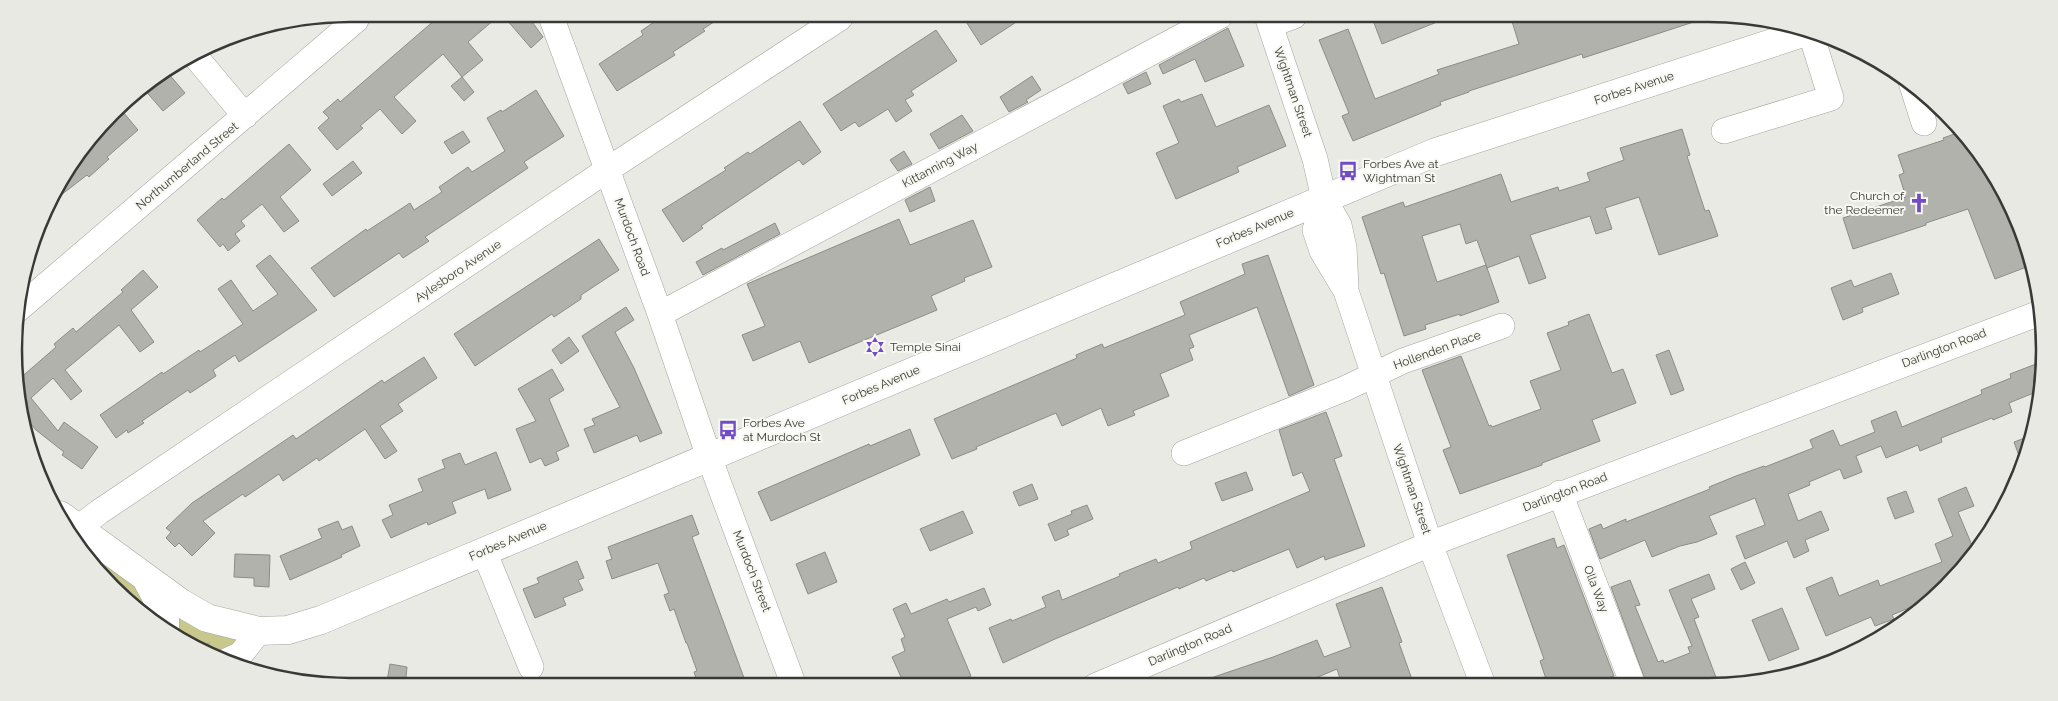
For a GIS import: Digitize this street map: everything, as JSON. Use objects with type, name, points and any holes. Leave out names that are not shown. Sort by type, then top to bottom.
[{"type":"main road","name":"Forbes Avenue","points":[[72,523],[181,603],[207,618],[258,632],[288,630],[321,620],[1436,152],[1797,35]]},
{"type":"main road","points":[[144,576],[165,613],[165,621]]},
{"type":"street","name":"Northumberland Street","points":[[26,302],[354,22]]},
{"type":"street","name":"Murdoch Road","points":[[553,22],[660,314],[709,457]]},
{"type":"street","name":"Aylesboro Avenue","points":[[70,521],[107,506],[608,170],[834,22]]},
{"type":"street","name":"Kittanning Way","points":[[660,314],[1209,22]]},
{"type":"street","name":"Wightman Street","points":[[1270,22],[1316,159],[1324,199],[1339,225],[1344,248],[1346,291],[1430,544],[1480,678]]},
{"type":"street","points":[[1724,131],[1831,98],[1813,40]]},
{"type":"street","points":[[198,60],[245,116]]},
{"type":"street","points":[[1916,97],[1924,123]]},
{"type":"street","name":"Darlington Road","points":[[1114,678],[1430,544],[2034,315]]},
{"type":"street","name":"Hollenden Place","points":[[1184,454],[1344,389],[1403,361],[1502,326]]},
{"type":"street","name":"Murdoch Street","points":[[709,457],[791,678]]},
{"type":"street","name":"Olla Way","points":[[1560,494],[1630,678]]},
{"type":"street","points":[[484,551],[531,667]]},
{"type":"street","points":[[221,652],[240,654],[258,632]]},
{"type":"green space","points":[[87,546],[259,631],[232,656],[205,645],[168,623],[134,597],[104,567]]},
{"type":"building","points":[[433,22],[491,22],[468,42],[483,60],[462,77],[443,54],[394,97],[416,121],[402,134],[380,109],[360,126],[363,128],[337,150],[318,128],[329,118],[323,112],[338,99],[340,102]]},
{"type":"building","points":[[509,22],[532,22],[543,37],[531,48]]},
{"type":"building","points":[[654,22],[714,22],[703,29],[705,31],[673,52],[675,55],[617,91],[599,64],[643,35],[641,31]]},
{"type":"building","points":[[966,22],[1016,22],[981,45]]},
{"type":"building","points":[[1376,22],[1437,22],[1382,44],[1374,23]]},
{"type":"building","points":[[1512,22],[1694,22],[1583,58],[1582,54],[1469,91],[1440,102],[1441,105],[1353,141],[1342,116],[1349,113],[1319,40],[1348,29],[1375,99],[1439,74],[1437,70],[1519,44]]},
{"type":"building","points":[[1228,28],[1244,66],[1205,82],[1195,59],[1163,74],[1159,65]]},
{"type":"building","points":[[936,30],[957,61],[911,91],[914,95],[905,100],[912,111],[896,122],[888,109],[859,127],[855,122],[841,131],[823,104]]},
{"type":"building","points":[[1146,72],[1151,84],[1128,94],[1123,84]]},
{"type":"building","points":[[171,76],[185,93],[163,111],[147,93]]},
{"type":"building","points":[[1032,76],[1041,90],[1026,100],[1028,102],[1009,112],[1000,97]]},
{"type":"building","points":[[462,77],[474,92],[464,101],[451,86]]},
{"type":"building","points":[[536,90],[564,136],[524,162],[528,168],[425,237],[429,241],[403,258],[399,253],[334,297],[311,268],[366,229],[367,231],[410,203],[414,210],[442,192],[439,187],[468,167],[472,172],[505,151],[487,118],[501,110],[502,112]]},
{"type":"building","points":[[1202,94],[1216,127],[1269,105],[1286,146],[1237,167],[1239,172],[1176,199],[1156,153],[1179,143],[1163,106],[1179,99],[1181,102]]},
{"type":"building","points":[[124,114],[138,130],[107,157],[109,159],[89,177],[87,175],[61,195],[90,151]]},
{"type":"building","points":[[962,115],[973,131],[939,149],[930,134]]},
{"type":"building","points":[[800,121],[821,152],[803,165],[799,160],[701,226],[703,228],[683,242],[662,210],[726,170],[724,168],[748,152],[750,154]]},
{"type":"building","points":[[1682,129],[1690,155],[1687,156],[1705,211],[1709,210],[1718,236],[1659,255],[1639,197],[1605,208],[1612,229],[1596,234],[1590,216],[1530,235],[1546,278],[1529,284],[1519,256],[1487,268],[1499,302],[1460,316],[1460,314],[1425,325],[1426,329],[1404,336],[1384,273],[1381,274],[1362,217],[1403,202],[1405,207],[1501,174],[1511,202],[1558,187],[1559,191],[1590,181],[1587,173],[1624,160],[1620,148]],"holes":[[[1460,224],[1466,244],[1477,240],[1486,265],[1437,282],[1422,236]]]},
{"type":"building","points":[[463,131],[470,142],[452,154],[444,142]]},
{"type":"building","points":[[1954,134],[1992,187],[2011,225],[2024,268],[1995,279],[1968,209],[1853,249],[1843,218],[1906,197],[1899,175],[1904,173],[1898,155],[1944,140],[1943,138]]},
{"type":"building","points":[[289,144],[311,170],[280,197],[299,221],[284,232],[262,204],[241,221],[245,226],[235,234],[240,241],[228,251],[223,244],[220,247],[197,220],[222,198],[224,200]]},
{"type":"building","points":[[904,151],[912,164],[898,171],[890,160]]},
{"type":"building","points":[[353,161],[362,173],[332,196],[323,184]]},
{"type":"building","points":[[930,187],[935,201],[910,212],[905,200]]},
{"type":"building","points":[[899,219],[910,245],[973,220],[992,267],[964,278],[965,281],[931,296],[937,310],[809,363],[800,341],[753,361],[742,335],[765,326],[747,284]]},
{"type":"building","points":[[775,223],[780,234],[703,275],[696,262]]},
{"type":"building","points":[[599,239],[619,270],[581,295],[581,299],[554,317],[552,314],[475,366],[454,334]]},
{"type":"building","points":[[270,255],[317,310],[239,362],[235,355],[213,370],[216,376],[190,393],[188,390],[142,421],[144,423],[128,433],[127,430],[116,438],[100,415],[162,372],[163,374],[243,324],[218,289],[231,280],[253,311],[278,294],[256,266]]},
{"type":"building","points":[[1268,255],[1314,385],[1289,396],[1257,307],[1189,335],[1194,347],[1189,349],[1193,360],[1160,374],[1169,396],[1133,411],[1135,415],[1108,426],[1101,408],[1062,426],[1056,413],[952,459],[934,419],[1077,358],[1076,355],[1102,344],[1104,348],[1185,315],[1180,302],[1245,274],[1242,264]]},
{"type":"building","points":[[143,270],[158,287],[131,310],[154,342],[140,352],[119,325],[65,370],[82,391],[71,400],[53,378],[31,398],[58,431],[64,422],[98,447],[82,469],[62,455],[64,452],[32,425],[23,375],[56,347],[54,344],[73,328],[76,332],[123,292],[121,290]]},
{"type":"building","points":[[1891,273],[1899,294],[1862,308],[1863,312],[1843,320],[1831,288],[1851,280],[1854,287]]},
{"type":"building","points":[[626,307],[634,320],[615,332],[634,368],[662,433],[640,442],[637,435],[594,453],[584,429],[595,425],[592,419],[620,407],[582,336]]},
{"type":"building","points":[[1589,314],[1612,373],[1623,369],[1636,403],[1592,420],[1600,441],[1542,463],[1542,465],[1460,494],[1443,450],[1451,447],[1422,370],[1461,356],[1489,426],[1491,425],[1492,427],[1541,409],[1530,381],[1561,370],[1547,333],[1569,325],[1568,322]]},
{"type":"building","points":[[569,337],[579,351],[561,364],[552,350]]},
{"type":"building","points":[[1669,350],[1684,390],[1671,395],[1656,355]]},
{"type":"building","points":[[424,357],[437,378],[398,404],[403,411],[380,426],[397,451],[385,459],[365,429],[319,461],[317,458],[283,481],[279,474],[245,497],[243,494],[203,521],[215,533],[192,556],[179,543],[175,547],[166,538],[171,532],[166,528],[192,503],[293,435],[296,439],[382,380],[384,383]]},
{"type":"building","points":[[2035,364],[2033,393],[2009,403],[2012,412],[1941,438],[1942,442],[1920,451],[1918,445],[1886,458],[1881,446],[1856,456],[1862,472],[1844,479],[1840,469],[1809,482],[1810,485],[1788,494],[1798,521],[1821,511],[1829,530],[1805,540],[1809,551],[1794,558],[1787,541],[1745,559],[1736,536],[1765,525],[1755,498],[1709,516],[1717,534],[1697,542],[1680,546],[1652,557],[1645,540],[1600,559],[1589,529],[1601,524],[1603,529],[1626,519],[1626,522],[1710,489],[1709,487],[1736,476],[1813,448],[1810,440],[1833,430],[1840,446],[1875,432],[1871,421],[1896,411],[1902,427],[1982,394],[1981,390],[2011,378],[2010,374]]},
{"type":"building","points":[[552,369],[564,390],[549,399],[569,446],[556,452],[559,460],[545,466],[541,458],[530,463],[516,429],[536,421],[518,389]]},
{"type":"building","points":[[1326,412],[1342,456],[1334,459],[1365,546],[1325,560],[1324,556],[1297,568],[1289,549],[1233,572],[1232,570],[1206,581],[1204,578],[1179,589],[1178,587],[1003,663],[989,628],[1046,607],[1042,597],[1059,590],[1062,600],[1156,559],[1158,563],[1192,549],[1190,542],[1310,491],[1302,472],[1293,476],[1279,430]]},
{"type":"building","points":[[910,429],[920,455],[771,521],[758,492],[869,444],[870,446]]},
{"type":"building","points":[[2023,439],[2018,454],[2014,442]]},
{"type":"building","points":[[496,452],[511,490],[488,499],[485,489],[452,502],[456,513],[428,525],[427,522],[391,538],[382,520],[393,515],[389,505],[423,491],[418,479],[445,468],[442,460],[460,453],[465,465]]},
{"type":"building","points":[[1246,472],[1253,490],[1222,501],[1215,483]]},
{"type":"building","points":[[1032,484],[1038,499],[1019,506],[1013,492]]},
{"type":"building","points":[[1966,487],[1974,506],[1958,512],[1972,545],[1968,550],[1924,597],[1913,606],[1892,615],[1894,619],[1875,626],[1871,617],[1826,636],[1806,588],[1832,577],[1839,596],[1878,580],[1880,586],[1942,562],[1935,544],[1953,536],[1938,499]]},
{"type":"building","points":[[1906,491],[1914,512],[1895,519],[1887,498]]},
{"type":"building","points":[[1087,505],[1093,519],[1067,530],[1069,535],[1055,541],[1048,524],[1072,514],[1071,511]]},
{"type":"building","points":[[963,511],[973,533],[930,551],[920,529]]},
{"type":"building","points":[[692,515],[699,534],[692,537],[744,678],[696,678],[694,672],[697,671],[674,609],[670,611],[664,595],[669,593],[658,563],[612,579],[606,561],[612,559],[608,547]]},
{"type":"building","points":[[338,521],[342,530],[352,526],[360,546],[341,555],[342,557],[290,580],[280,556],[322,538],[318,529]]},
{"type":"building","points":[[1554,538],[1557,548],[1564,545],[1614,676],[1608,678],[1546,678],[1540,661],[1544,659],[1507,555]]},
{"type":"building","points":[[825,552],[837,582],[808,594],[796,564]]},
{"type":"building","points":[[235,554],[270,555],[269,587],[254,586],[254,578],[234,577]]},
{"type":"building","points":[[577,561],[584,578],[578,580],[583,590],[563,598],[566,605],[535,618],[523,589],[539,583],[537,578]]},
{"type":"building","points":[[1745,562],[1755,583],[1741,590],[1731,569]]},
{"type":"building","points":[[1709,574],[1715,589],[1691,599],[1699,617],[1694,619],[1716,678],[1644,678],[1611,587],[1630,580],[1640,605],[1635,606],[1658,662],[1663,660],[1664,663],[1690,653],[1688,647],[1692,646],[1669,590]]},
{"type":"building","points":[[1382,587],[1402,642],[1399,643],[1412,678],[1340,678],[1337,669],[1316,678],[1211,678],[1317,640],[1324,657],[1351,647],[1336,604]]},
{"type":"building","points":[[984,588],[991,605],[978,611],[976,607],[947,619],[971,676],[966,678],[901,678],[892,657],[905,651],[901,639],[905,637],[893,609],[906,603],[911,614],[947,599],[949,602]]},
{"type":"building","points":[[1782,608],[1799,649],[1769,661],[1752,620]]},
{"type":"building","points":[[390,664],[407,667],[406,678],[388,678]]},
{"type":"place","name":"Forbes Ave at Wightman St","points":[[1348,171]]},
{"type":"place","name":"Church of the Redeemer","points":[[1919,203]]},
{"type":"place","name":"Temple Sinai","points":[[875,347]]},
{"type":"place","name":"Forbes Ave at Murdoch St","points":[[728,430]]}]
